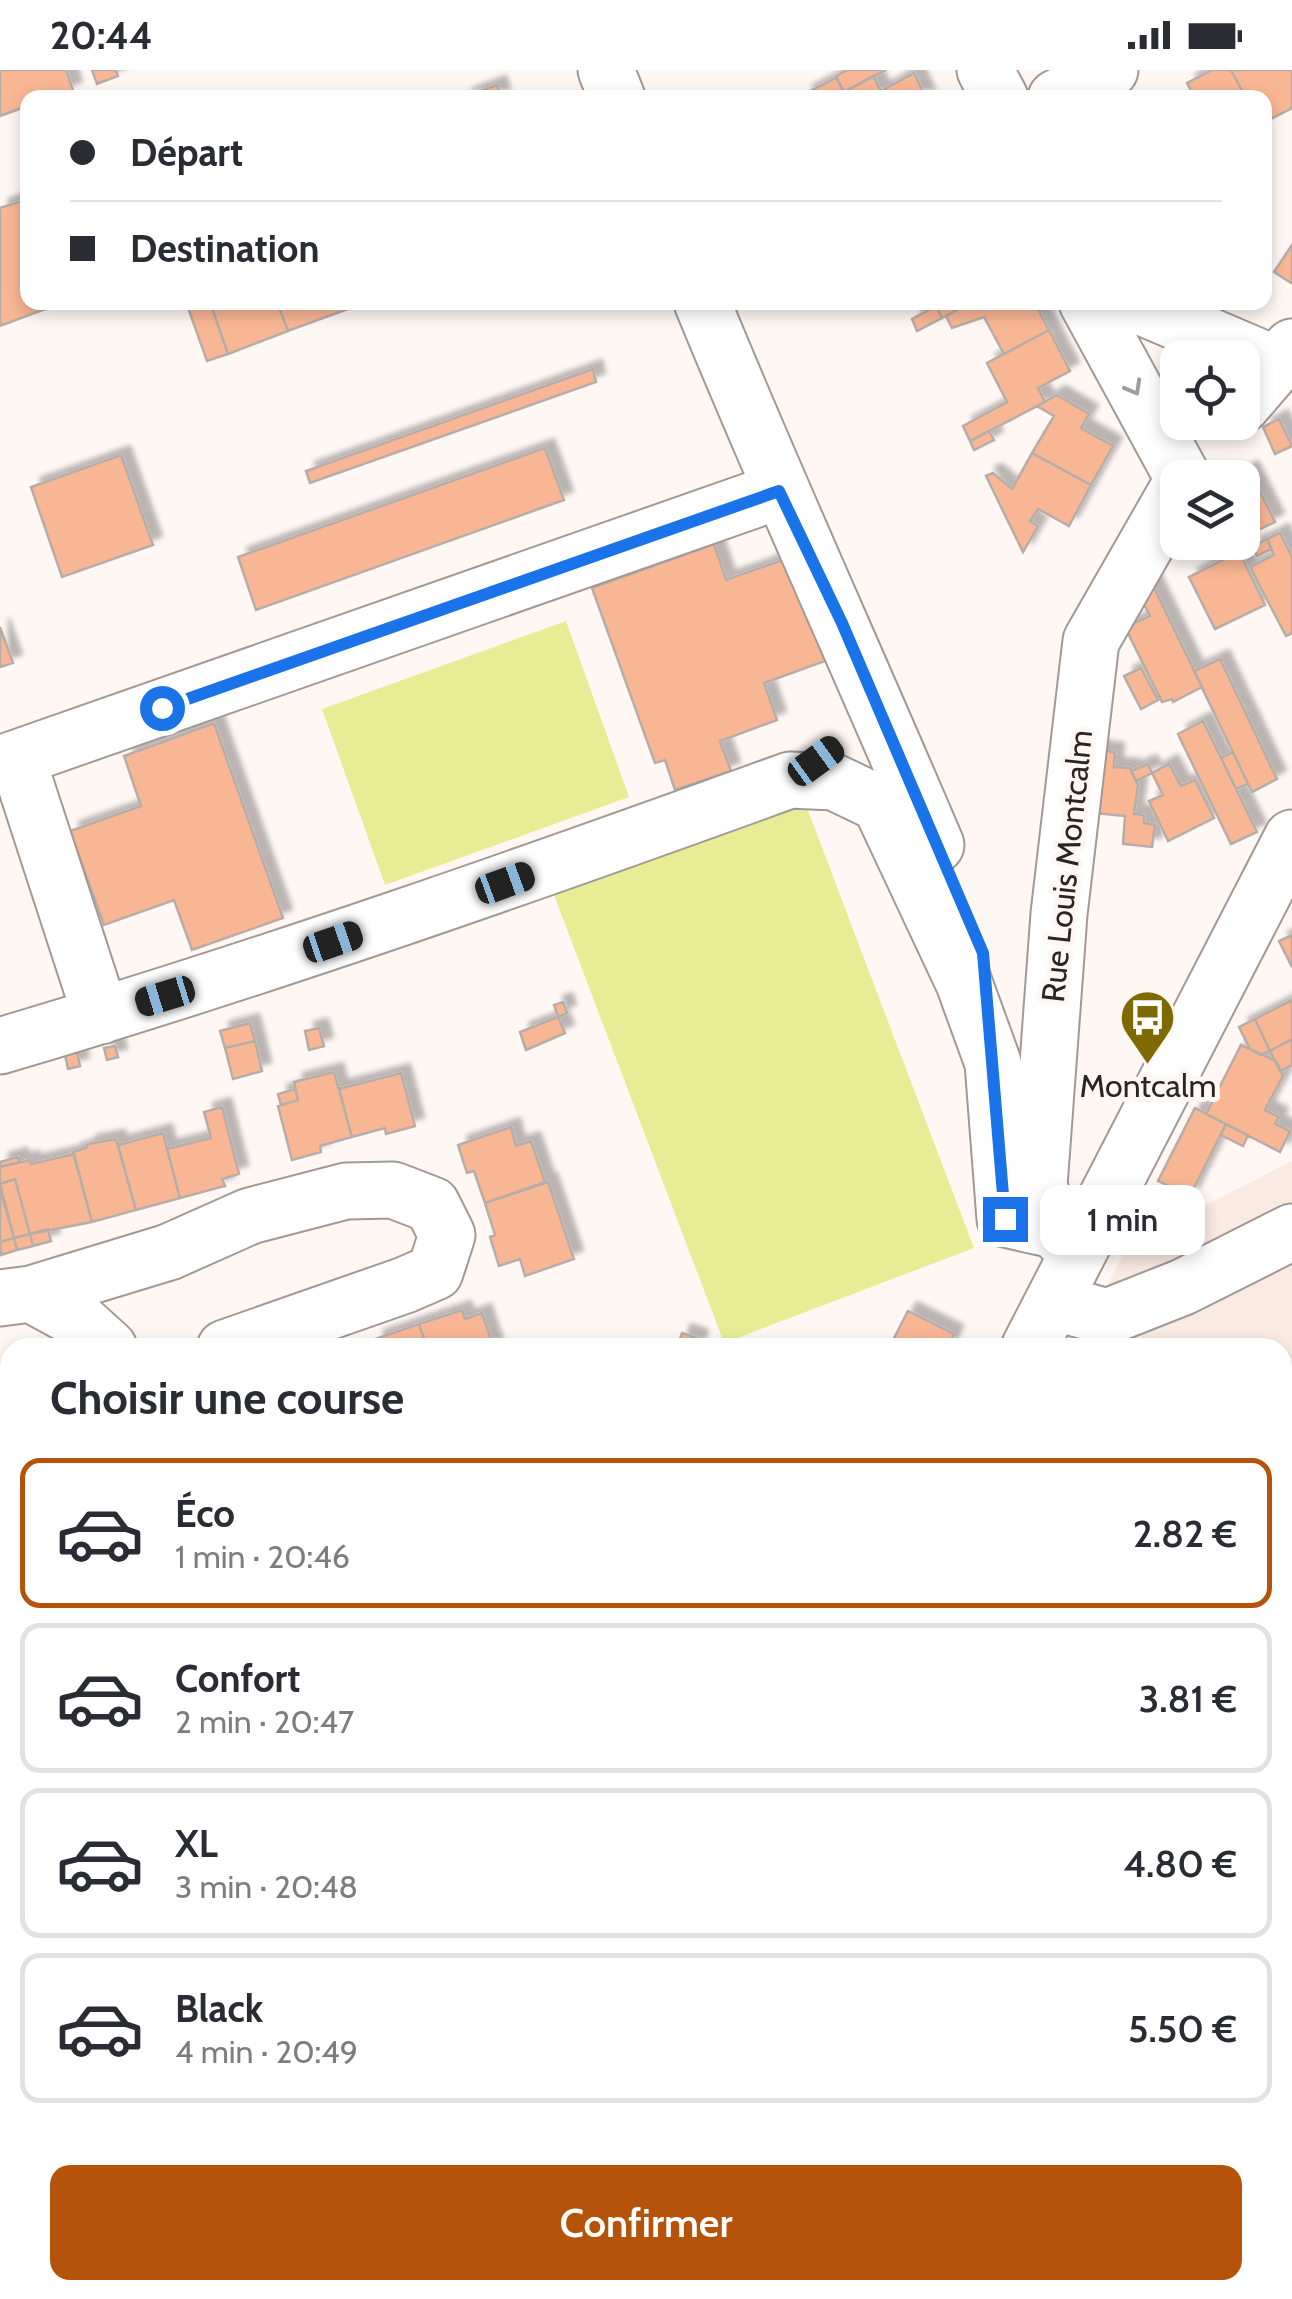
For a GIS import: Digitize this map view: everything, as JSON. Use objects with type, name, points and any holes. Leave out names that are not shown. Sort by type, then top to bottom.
[{"type":"street","points":[[1071,90],[1110,70]]},
{"type":"street","points":[[705,310],[779,491],[983,953],[1005,1219],[1066,1242]]},
{"type":"street","points":[[1092,310],[1173,460]]},
{"type":"street","points":[[1146,310],[1270,372]]},
{"type":"street","points":[[1197,460],[1214,440]]},
{"type":"street","points":[[101,1016],[8,761],[779,491]]},
{"type":"street","name":"Rue Louis Montcalm","points":[[1066,1242],[1040,1186],[1059,914],[1091,641],[1160,520]]},
{"type":"street","points":[[0,1046],[469,896],[790,780],[842,742],[877,707]]},
{"type":"street","points":[[790,780],[834,782],[880,804],[964,983],[993,1063]]},
{"type":"street","points":[[1291,1235],[1183,1287],[1114,1332],[1041,1325],[1066,1242],[1292,838]]},
{"type":"street","points":[[16,1296],[169,1252],[250,1216],[346,1191],[393,1190],[432,1206],[447,1236],[435,1272],[255,1338]]},
{"type":"street","points":[[16,1296],[77,1320],[98,1338]]},
{"type":"shaded area","points":[[1292,1161],[1292,1338],[1080,1338],[1128,1245]]},
{"type":"green space","points":[[566,621],[629,797],[385,885],[322,709]]},
{"type":"green space","points":[[804,800],[974,1248],[737,1338],[722,1338],[554,895]]},
{"type":"building","points":[[0,70],[66,70],[73,90],[20,90],[20,109],[0,116]]},
{"type":"building","points":[[92,70],[116,70],[118,76],[97,84]]},
{"type":"building","points":[[847,70],[886,70],[848,90],[843,90],[836,76]]},
{"type":"building","points":[[1212,70],[1231,70],[1242,90],[1191,90],[1187,83]]},
{"type":"building","points":[[1231,70],[1292,70],[1292,108],[1272,118],[1272,90],[1242,90]]},
{"type":"building","points":[[914,73],[922,90],[883,90]]},
{"type":"building","points":[[873,76],[880,90],[848,90]]},
{"type":"building","points":[[836,78],[843,90],[812,90]]},
{"type":"building","points":[[20,202],[20,310],[43,310],[0,326],[0,208]]},
{"type":"building","points":[[1292,245],[1292,282],[1291,283],[1274,272]]},
{"type":"building","points":[[189,310],[213,310],[228,354],[207,361]]},
{"type":"building","points":[[213,310],[280,310],[288,331],[228,354]]},
{"type":"building","points":[[280,310],[345,310],[288,331]]},
{"type":"building","points":[[929,310],[938,310],[942,318],[917,331],[912,319]]},
{"type":"building","points":[[938,310],[957,310],[942,318]]},
{"type":"building","points":[[957,310],[1038,310],[1049,330],[1004,354],[984,317],[952,328],[946,316]]},
{"type":"building","points":[[1049,330],[1070,371],[1038,388],[1045,402],[970,441],[963,426],[1007,402],[987,363]]},
{"type":"building","points":[[593,369],[596,382],[310,483],[306,471]]},
{"type":"building","points":[[1057,395],[1089,414],[1081,428],[1113,446],[1091,485],[1032,453],[1054,416],[1037,406]]},
{"type":"building","points":[[1279,419],[1292,446],[1275,454],[1263,427]]},
{"type":"building","points":[[989,431],[994,440],[974,450],[970,441]]},
{"type":"building","points":[[545,448],[564,500],[256,610],[238,557]]},
{"type":"building","points":[[1032,453],[1091,485],[1069,526],[1038,509],[1030,521],[1038,526],[1023,552],[986,476],[993,473],[1012,489]]},
{"type":"building","points":[[121,455],[153,545],[62,577],[31,487]]},
{"type":"building","points":[[1260,492],[1275,522],[1260,529]]},
{"type":"building","points":[[1280,533],[1292,557],[1292,633],[1286,636],[1250,567],[1274,555],[1267,539]]},
{"type":"building","points":[[1267,539],[1271,549],[1260,554],[1260,542]]},
{"type":"building","points":[[714,544],[726,580],[788,558],[825,661],[764,683],[777,720],[720,741],[731,771],[675,790],[665,760],[655,763],[592,588]]},
{"type":"building","points":[[1223,560],[1243,560],[1265,605],[1215,629],[1189,577]]},
{"type":"building","points":[[1150,579],[1202,687],[1173,702],[1162,702],[1125,627],[1150,616],[1137,591]]},
{"type":"building","points":[[0,627],[13,663],[0,667]]},
{"type":"building","points":[[1220,659],[1277,779],[1252,792],[1194,671]]},
{"type":"building","points":[[1141,668],[1158,700],[1141,709],[1124,676]]},
{"type":"building","points":[[1203,721],[1257,832],[1231,844],[1178,734]]},
{"type":"building","points":[[214,723],[283,918],[192,950],[174,900],[104,925],[70,831],[141,806],[124,756]]},
{"type":"building","points":[[1090,749],[1115,752],[1114,767],[1130,768],[1138,785],[1134,814],[1144,815],[1144,823],[1155,825],[1152,847],[1123,844],[1125,816],[1083,812]]},
{"type":"building","points":[[1233,752],[1248,784],[1236,789],[1221,758]]},
{"type":"building","points":[[1148,764],[1152,773],[1136,781],[1131,771]]},
{"type":"building","points":[[1169,764],[1181,786],[1195,780],[1214,818],[1168,841],[1149,801],[1163,795],[1152,773]]},
{"type":"building","points":[[1292,935],[1292,967],[1279,941]]},
{"type":"building","points":[[1292,1000],[1292,1039],[1270,1051],[1255,1019]]},
{"type":"building","points":[[563,1002],[567,1013],[558,1017],[554,1005]]},
{"type":"building","points":[[558,1017],[565,1033],[526,1050],[520,1032]]},
{"type":"building","points":[[1255,1019],[1270,1051],[1261,1055],[1250,1049],[1239,1027]]},
{"type":"building","points":[[250,1023],[255,1041],[225,1048],[220,1031]]},
{"type":"building","points":[[319,1028],[324,1046],[309,1050],[305,1031]]},
{"type":"building","points":[[1292,1039],[1292,1065],[1280,1071],[1270,1051]]},
{"type":"building","points":[[255,1041],[262,1071],[233,1079],[225,1048]]},
{"type":"building","points":[[1241,1045],[1276,1061],[1283,1076],[1265,1110],[1279,1117],[1275,1124],[1290,1131],[1280,1152],[1206,1114]]},
{"type":"building","points":[[115,1046],[118,1057],[107,1060],[104,1048]]},
{"type":"building","points":[[77,1052],[80,1066],[68,1069],[65,1055]]},
{"type":"building","points":[[334,1072],[352,1137],[320,1146],[321,1152],[292,1160],[278,1106],[298,1100],[294,1082]]},
{"type":"building","points":[[401,1073],[415,1126],[386,1134],[385,1128],[352,1137],[339,1089]]},
{"type":"building","points":[[295,1089],[298,1100],[281,1105],[278,1094]]},
{"type":"building","points":[[222,1107],[239,1174],[222,1179],[225,1186],[180,1198],[167,1149],[211,1138],[204,1112]]},
{"type":"building","points":[[1195,1108],[1226,1124],[1190,1196],[1158,1181]]},
{"type":"building","points":[[1226,1124],[1248,1135],[1243,1146],[1221,1135]]},
{"type":"building","points":[[511,1127],[516,1146],[531,1141],[545,1182],[485,1203],[474,1171],[467,1173],[458,1145]]},
{"type":"building","points":[[163,1133],[180,1198],[136,1210],[118,1145]]},
{"type":"building","points":[[116,1139],[136,1210],[92,1222],[73,1152],[88,1144]]},
{"type":"building","points":[[74,1154],[92,1222],[30,1234],[15,1179],[0,1184],[0,1167]]},
{"type":"building","points":[[18,1157],[20,1162],[0,1167],[0,1162]]},
{"type":"building","points":[[15,1179],[30,1234],[14,1238],[0,1184]]},
{"type":"building","points":[[548,1182],[574,1259],[525,1276],[520,1259],[499,1266],[485,1203]]},
{"type":"building","points":[[0,1189],[14,1238],[0,1242]]},
{"type":"building","points":[[48,1229],[51,1241],[33,1246],[30,1234]]},
{"type":"building","points":[[30,1234],[33,1246],[17,1250],[14,1238]]},
{"type":"building","points":[[14,1238],[17,1250],[1,1255],[0,1242]]},
{"type":"building","points":[[462,1310],[465,1319],[482,1313],[491,1338],[424,1338],[419,1324]]},
{"type":"building","points":[[908,1311],[954,1334],[952,1338],[894,1338]]},
{"type":"building","points":[[419,1324],[424,1338],[378,1338]]},
{"type":"place","name":"Montcalm","points":[[1148,1066]]},
{"type":"route","points":[[162,708],[779,491],[842,623],[983,953],[1005,1219]]}]
